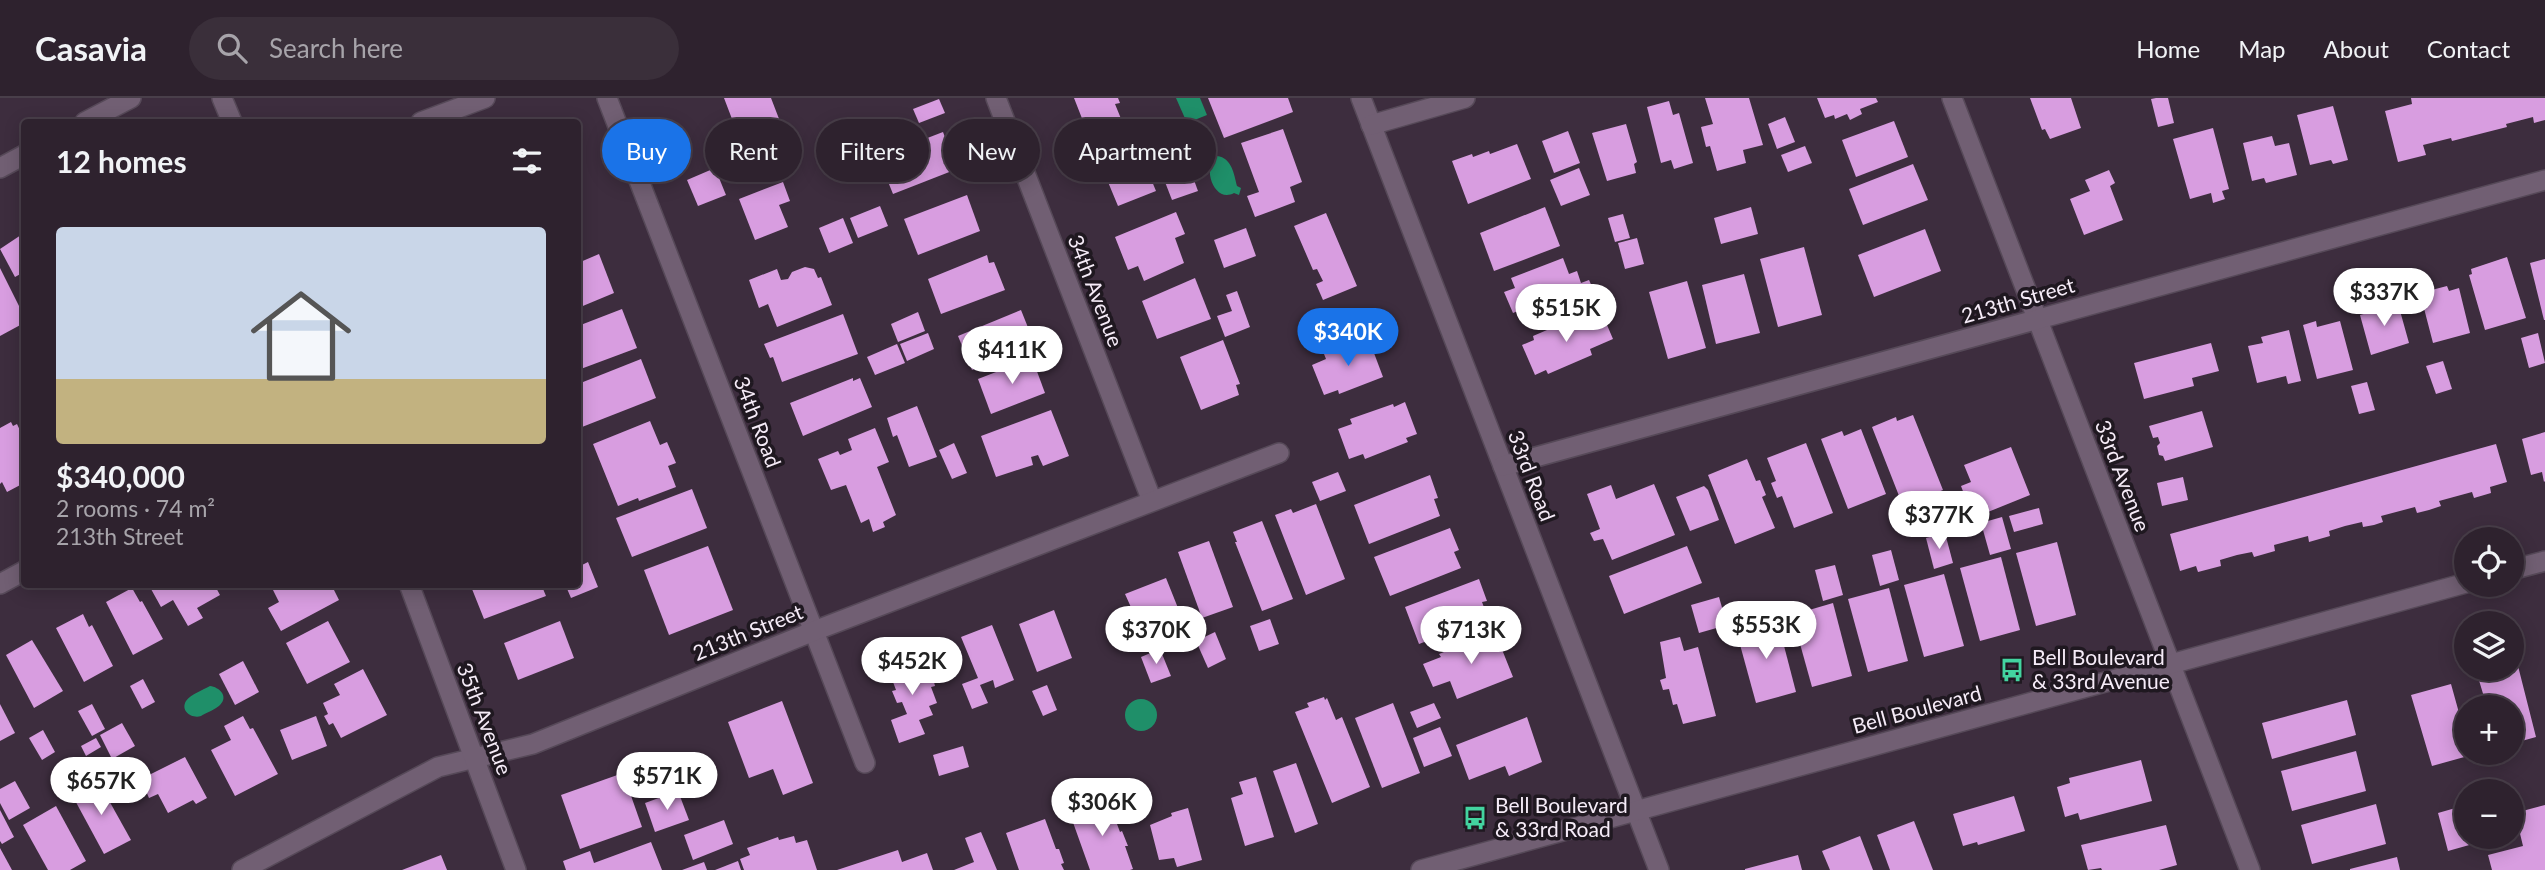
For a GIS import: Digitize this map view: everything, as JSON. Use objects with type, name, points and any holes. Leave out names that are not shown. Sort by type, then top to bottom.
[{"type":"street","points":[[91,119],[131,98]]},
{"type":"street","points":[[222,98],[231,119]]},
{"type":"street","points":[[429,119],[485,98]]},
{"type":"street","name":"34th Road","points":[[607,98],[865,763]]},
{"type":"street","name":"34th Avenue","points":[[996,98],[1152,501]]},
{"type":"street","name":"33rd Road","points":[[1361,98],[1659,870]]},
{"type":"street","points":[[1371,124],[1465,98]]},
{"type":"street","name":"33rd Avenue","points":[[1952,98],[2250,870]]},
{"type":"street","points":[[0,168],[21,157]]},
{"type":"street","name":"213th Street","points":[[1503,466],[2545,180]]},
{"type":"street","name":"213th Street","points":[[243,870],[438,767],[533,744],[814,631],[1279,453]]},
{"type":"street","points":[[2524,567],[2545,561]]},
{"type":"street","points":[[0,584],[21,573]]},
{"type":"street","name":"Bell Boulevard","points":[[1421,870],[2454,586]]},
{"type":"street","name":"35th Avenue","points":[[411,588],[516,870]]},
{"type":"shaded area","points":[[1176,98],[1200,98],[1207,115],[1197,119],[1185,119]]},
{"type":"shaded area","points":[[1216,157],[1222,157],[1232,167],[1237,186],[1241,188],[1239,195],[1227,195],[1216,189],[1212,182],[1216,182]]},
{"type":"shaded area","points":[[210,686],[222,692],[223,702],[201,716],[188,713],[185,708],[186,701]]},
{"type":"shaded area","points":[[1141,699],[1152,704],[1157,715],[1152,726],[1141,731],[1130,726],[1125,715],[1130,704]]},
{"type":"building","points":[[724,98],[771,98],[779,119],[732,119]]},
{"type":"building","points":[[1074,98],[1118,98],[1120,103],[1115,104],[1121,119],[1082,119]]},
{"type":"building","points":[[1208,98],[1288,98],[1293,112],[1224,138]]},
{"type":"building","points":[[1705,98],[1749,98],[1763,145],[1743,150],[1746,163],[1717,171],[1710,146],[1706,147],[1701,127],[1713,124]]},
{"type":"building","points":[[1817,98],[1876,98],[1878,102],[1860,109],[1862,114],[1850,120],[1847,114],[1835,119],[1834,115],[1825,118]]},
{"type":"building","points":[[2030,98],[2071,98],[2081,128],[2050,139],[2045,129],[2042,130]]},
{"type":"building","points":[[2168,98],[2174,123],[2158,127],[2151,99]]},
{"type":"building","points":[[2411,98],[2545,98],[2545,120],[2534,123],[2533,117],[2506,124],[2507,127],[2452,141],[2451,138],[2423,145],[2426,155],[2398,162],[2385,111],[2412,104]]},
{"type":"building","points":[[939,99],[945,113],[929,119],[917,119],[913,109]]},
{"type":"building","points":[[1669,101],[1673,115],[1679,113],[1693,163],[1674,169],[1671,160],[1661,163],[1647,107]]},
{"type":"building","points":[[2333,106],[2348,160],[2333,164],[2331,160],[2310,165],[2297,115]]},
{"type":"building","points":[[1785,117],[1795,142],[1777,149],[1768,124]]},
{"type":"building","points":[[1894,121],[1908,157],[1856,177],[1842,140]]},
{"type":"building","points":[[1626,124],[1637,162],[1634,164],[1636,173],[1607,181],[1592,133]]},
{"type":"building","points":[[2213,128],[2229,189],[2222,191],[2225,199],[2213,203],[2211,193],[2190,199],[2173,139]]},
{"type":"building","points":[[1283,129],[1302,182],[1290,187],[1295,202],[1255,217],[1247,196],[1259,192],[1241,143]]},
{"type":"building","points":[[1568,131],[1580,163],[1554,173],[1542,141]]},
{"type":"building","points":[[943,132],[943,174],[929,180],[929,137]]},
{"type":"building","points":[[2272,136],[2275,146],[2289,143],[2297,175],[2266,183],[2264,178],[2252,181],[2243,143]]},
{"type":"building","points":[[1517,144],[1531,179],[1468,204],[1452,161],[1472,154],[1473,157],[1489,151],[1490,154]]},
{"type":"building","points":[[1805,146],[1812,163],[1788,172],[1781,155]]},
{"type":"building","points":[[1913,164],[1928,200],[1863,225],[1849,189]]},
{"type":"building","points":[[1579,168],[1590,195],[1561,206],[1550,180]]},
{"type":"building","points":[[2109,170],[2115,183],[2110,186],[2123,220],[2084,235],[2070,199],[2090,191],[2085,180]]},
{"type":"building","points":[[705,172],[705,182],[721,182],[726,195],[698,206],[688,182],[691,182],[691,178]]},
{"type":"building","points":[[783,182],[790,201],[779,205],[788,227],[755,240],[739,199]]},
{"type":"building","points":[[888,182],[924,182],[893,194]]},
{"type":"building","points":[[1108,182],[1152,182],[1156,191],[1118,206]]},
{"type":"building","points":[[1165,182],[1195,182],[1198,191],[1172,200]]},
{"type":"building","points":[[967,195],[980,231],[918,255],[904,219]]},
{"type":"building","points":[[880,206],[888,226],[858,238],[850,218]]},
{"type":"building","points":[[1545,207],[1560,246],[1494,271],[1480,233]]},
{"type":"building","points":[[1751,207],[1758,234],[1721,244],[1714,218]]},
{"type":"building","points":[[1176,212],[1185,234],[1175,238],[1184,263],[1144,281],[1138,266],[1128,270],[1115,237]]},
{"type":"building","points":[[1326,213],[1357,286],[1323,300],[1316,284],[1323,281],[1317,269],[1313,270],[1294,226]]},
{"type":"building","points":[[1623,214],[1630,238],[1615,242],[1608,218]]},
{"type":"building","points":[[843,218],[853,243],[829,253],[819,228]]},
{"type":"building","points":[[1246,228],[1256,256],[1224,268],[1214,240]]},
{"type":"building","points":[[1925,229],[1941,271],[1874,297],[1858,255]]},
{"type":"building","points":[[21,235],[21,274],[15,277],[0,249]]},
{"type":"building","points":[[1637,238],[1644,264],[1625,269],[1618,243]]},
{"type":"building","points":[[1804,247],[1822,315],[1778,327],[1760,259]]},
{"type":"building","points":[[599,254],[614,293],[581,307],[581,262]]},
{"type":"building","points":[[987,255],[989,263],[994,262],[1005,290],[941,314],[928,279]]},
{"type":"building","points":[[2507,257],[2526,318],[2485,330],[2469,275],[2472,274],[2471,269]]},
{"type":"building","points":[[1563,258],[1569,274],[1577,271],[1581,283],[1589,280],[1595,293],[1568,304],[1563,293],[1513,313],[1504,292],[1515,288],[1511,278]]},
{"type":"building","points":[[2545,259],[2545,320],[2544,320],[2530,263]]},
{"type":"building","points":[[805,267],[814,269],[818,278],[821,277],[832,305],[777,327],[768,304],[759,308],[749,280],[777,269],[781,280],[788,279],[792,272]]},
{"type":"building","points":[[0,268],[21,310],[21,325],[0,336]]},
{"type":"building","points":[[1744,274],[1760,333],[1716,344],[1702,285]]},
{"type":"building","points":[[1195,278],[1211,319],[1157,339],[1142,301]]},
{"type":"building","points":[[1687,281],[1706,348],[1668,359],[1649,292]]},
{"type":"building","points":[[2447,286],[2449,291],[2459,288],[2470,333],[2433,343],[2420,293]]},
{"type":"building","points":[[1237,291],[1250,327],[1225,337],[1217,316],[1232,311],[1226,295]]},
{"type":"building","points":[[2397,300],[2409,343],[2371,355],[2360,315],[2371,312],[2370,307]]},
{"type":"building","points":[[622,309],[637,348],[581,369],[581,325]]},
{"type":"building","points":[[1021,310],[1035,345],[972,370],[958,336]]},
{"type":"building","points":[[918,312],[925,331],[898,342],[891,324]]},
{"type":"building","points":[[843,314],[858,354],[782,382],[773,357],[770,358],[764,344]]},
{"type":"building","points":[[1582,315],[1586,325],[1604,318],[1613,339],[1590,349],[1592,355],[1548,374],[1546,370],[1535,375],[1522,345],[1534,340],[1533,336]]},
{"type":"building","points":[[2316,321],[2317,327],[2340,321],[2353,370],[2317,379],[2303,325]]},
{"type":"building","points":[[2289,330],[2301,381],[2288,384],[2286,376],[2257,383],[2248,346],[2263,343],[2261,337]]},
{"type":"building","points":[[928,333],[934,349],[907,361],[900,344]]},
{"type":"building","points":[[2538,333],[2545,363],[2529,368],[2521,338]]},
{"type":"building","points":[[1368,337],[1383,377],[1339,394],[1338,390],[1324,395],[1312,365],[1326,359],[1324,354]]},
{"type":"building","points":[[1223,340],[1240,384],[1236,385],[1239,395],[1201,410],[1180,357]]},
{"type":"building","points":[[2211,343],[2219,371],[2192,378],[2194,386],[2144,399],[2134,363]]},
{"type":"building","points":[[897,344],[905,363],[875,375],[867,357]]},
{"type":"building","points":[[1032,358],[1045,393],[991,414],[978,379]]},
{"type":"building","points":[[641,359],[656,398],[582,427],[581,383]]},
{"type":"building","points":[[2443,361],[2452,389],[2436,394],[2426,366]]},
{"type":"building","points":[[853,378],[853,381],[860,378],[872,407],[803,436],[790,403]]},
{"type":"building","points":[[2367,382],[2375,410],[2359,414],[2351,386]]},
{"type":"building","points":[[1405,402],[1417,434],[1406,438],[1408,442],[1365,459],[1363,454],[1349,459],[1338,429],[1352,424],[1350,419]]},
{"type":"building","points":[[917,406],[937,457],[909,467],[897,435],[893,437],[887,418]]},
{"type":"building","points":[[1051,410],[1069,456],[1043,466],[1038,455],[1031,457],[1033,465],[996,477],[981,436]]},
{"type":"building","points":[[2202,411],[2213,447],[2165,461],[2163,456],[2159,455],[2158,437],[2153,438],[2149,426]]},
{"type":"building","points":[[1913,415],[1943,490],[1903,506],[1872,427],[1896,417],[1897,421]]},
{"type":"building","points":[[650,421],[660,445],[667,442],[676,463],[668,466],[676,487],[618,506],[593,444]]},
{"type":"building","points":[[11,422],[13,426],[17,424],[21,433],[21,485],[7,492],[2,482],[0,484],[0,428]]},
{"type":"building","points":[[875,428],[889,462],[877,467],[896,515],[883,522],[885,527],[873,532],[869,519],[861,523],[846,485],[831,490],[818,459],[838,451],[840,455],[852,450],[848,439]]},
{"type":"building","points":[[1861,429],[1886,494],[1848,509],[1821,439],[1842,431],[1844,436]]},
{"type":"building","points":[[2545,432],[2544,482],[2542,472],[2531,475],[2522,439]]},
{"type":"building","points":[[954,443],[967,473],[952,479],[939,450]]},
{"type":"building","points":[[1806,443],[1833,513],[1794,528],[1782,496],[1777,498],[1771,483],[1776,481],[1767,458]]},
{"type":"building","points":[[2496,444],[2507,482],[2490,487],[2491,493],[2474,498],[2472,492],[2439,501],[2441,506],[2429,510],[2417,513],[2415,507],[2381,516],[2383,522],[2374,525],[2363,527],[2362,522],[2345,526],[2329,531],[2330,536],[2309,542],[2308,536],[2274,545],[2275,551],[2254,557],[2252,552],[2220,560],[2221,566],[2198,572],[2196,566],[2180,571],[2170,534]]},
{"type":"building","points":[[2011,447],[2030,495],[1983,514],[1977,497],[1967,502],[1961,486],[1971,482],[1964,465]]},
{"type":"building","points":[[1747,459],[1756,481],[1760,480],[1766,495],[1762,497],[1775,528],[1735,544],[1708,475]]},
{"type":"building","points":[[1338,472],[1346,491],[1320,501],[1312,482]]},
{"type":"building","points":[[1430,475],[1438,498],[1434,499],[1440,516],[1369,544],[1354,505]]},
{"type":"building","points":[[2183,477],[2188,500],[2162,506],[2157,483]]},
{"type":"building","points":[[1654,484],[1675,535],[1612,560],[1603,539],[1594,541],[1590,533],[1600,529],[1587,494],[1611,485],[1616,499]]},
{"type":"building","points":[[1704,486],[1719,520],[1690,531],[1676,497]]},
{"type":"building","points":[[692,489],[707,528],[632,557],[616,518]]},
{"type":"building","points":[[1316,504],[1345,579],[1306,595],[1275,515],[1291,509],[1293,513]]},
{"type":"building","points":[[2039,508],[2043,524],[2014,532],[2009,516]]},
{"type":"building","points":[[2002,517],[2011,549],[1990,555],[1981,523]]},
{"type":"building","points":[[1262,521],[1293,599],[1262,611],[1233,532]]},
{"type":"building","points":[[1450,528],[1459,550],[1454,552],[1461,568],[1390,596],[1374,557]]},
{"type":"building","points":[[1945,533],[1953,563],[1934,569],[1926,538]]},
{"type":"building","points":[[1209,541],[1233,607],[1202,618],[1178,552]]},
{"type":"building","points":[[2057,542],[2076,615],[2036,626],[2016,553]]},
{"type":"building","points":[[708,546],[733,610],[669,635],[644,570]]},
{"type":"building","points":[[1687,546],[1702,583],[1624,614],[1609,576]]},
{"type":"building","points":[[1891,550],[1899,580],[1880,586],[1872,555]]},
{"type":"building","points":[[2001,557],[2020,630],[1980,641],[1960,568]]},
{"type":"building","points":[[588,562],[598,587],[571,598],[567,588],[581,588],[581,566]]},
{"type":"building","points":[[1835,565],[1843,595],[1823,601],[1815,570]]},
{"type":"building","points":[[1944,574],[1964,646],[1924,657],[1904,585]]},
{"type":"building","points":[[1166,578],[1184,623],[1160,633],[1157,625],[1145,629],[1138,613],[1134,614],[1125,594]]},
{"type":"building","points":[[1479,579],[1487,601],[1482,602],[1488,618],[1419,644],[1405,607]]},
{"type":"building","points":[[132,588],[163,639],[133,655],[106,602]]},
{"type":"building","points":[[216,588],[220,595],[197,608],[203,618],[188,626],[173,600],[161,607],[151,589]]},
{"type":"building","points":[[272,588],[333,588],[339,600],[281,631],[268,608],[279,602]]},
{"type":"building","points":[[472,588],[543,588],[546,596],[484,619]]},
{"type":"building","points":[[1889,588],[1908,661],[1868,672],[1848,599]]},
{"type":"building","points":[[1719,597],[1727,625],[1699,633],[1691,605]]},
{"type":"building","points":[[1833,603],[1852,676],[1812,687],[1792,615]]},
{"type":"building","points":[[1054,610],[1072,658],[1037,672],[1019,624]]},
{"type":"building","points":[[83,614],[89,627],[92,625],[113,666],[84,682],[56,628]]},
{"type":"building","points":[[1270,619],[1279,644],[1259,651],[1250,626]]},
{"type":"building","points":[[1777,619],[1796,692],[1756,703],[1736,630]]},
{"type":"building","points":[[328,621],[350,662],[307,684],[286,643]]},
{"type":"building","points":[[560,621],[574,658],[518,680],[504,643]]},
{"type":"building","points":[[992,625],[1014,680],[995,688],[993,680],[980,685],[988,703],[972,709],[962,684],[978,678],[961,637]]},
{"type":"building","points":[[1215,632],[1226,659],[1208,668],[1196,641]]},
{"type":"building","points":[[1495,632],[1513,677],[1457,699],[1450,681],[1433,687],[1423,664],[1441,657],[1439,654]]},
{"type":"building","points":[[1680,637],[1684,651],[1698,647],[1716,716],[1683,724],[1677,704],[1673,705],[1669,689],[1663,690],[1660,680],[1666,678],[1660,642]]},
{"type":"building","points":[[32,640],[63,691],[34,708],[6,655]]},
{"type":"building","points":[[1160,649],[1171,676],[1151,683],[1141,657]]},
{"type":"building","points":[[919,654],[928,679],[933,678],[935,686],[931,687],[937,703],[929,706],[933,715],[919,720],[925,734],[899,743],[891,720],[907,714],[902,702],[897,703],[892,691],[896,690],[887,666]]},
{"type":"building","points":[[243,661],[259,692],[235,705],[219,674]]},
{"type":"building","points":[[363,669],[387,715],[341,738],[333,723],[329,725],[324,716],[328,714],[323,703],[340,695],[334,684]]},
{"type":"building","points":[[143,679],[155,702],[142,709],[130,686]]},
{"type":"building","points":[[2479,681],[2522,681],[2536,737],[2524,740],[2524,695],[2483,695]]},
{"type":"building","points":[[2451,684],[2454,695],[2454,760],[2432,766],[2411,695]]},
{"type":"building","points":[[1047,685],[1057,710],[1043,716],[1032,691]]},
{"type":"building","points":[[1324,697],[1325,700],[1327,698],[1336,720],[1342,717],[1370,787],[1332,803],[1295,712],[1309,707],[1307,703]]},
{"type":"building","points":[[2347,700],[2356,735],[2272,759],[2262,723]]},
{"type":"building","points":[[782,701],[813,783],[783,795],[773,769],[749,778],[728,722]]},
{"type":"building","points":[[1393,703],[1420,773],[1382,788],[1355,718]]},
{"type":"building","points":[[1434,703],[1441,718],[1417,728],[1410,712]]},
{"type":"building","points":[[0,704],[15,733],[0,741]]},
{"type":"building","points":[[92,704],[105,729],[92,736],[78,711]]},
{"type":"building","points":[[243,716],[250,729],[253,728],[278,774],[235,796],[211,750],[231,740],[224,726]]},
{"type":"building","points":[[316,716],[327,746],[292,760],[280,730]]},
{"type":"building","points":[[1527,717],[1542,762],[1509,776],[1505,766],[1469,780],[1456,745]]},
{"type":"building","points":[[122,723],[135,746],[112,759],[100,735]]},
{"type":"building","points":[[1440,727],[1452,756],[1424,767],[1413,738]]},
{"type":"building","points":[[43,730],[55,752],[42,760],[29,738]]},
{"type":"building","points":[[96,738],[101,747],[86,756],[81,746]]},
{"type":"building","points":[[963,746],[969,767],[939,776],[933,755]]},
{"type":"building","points":[[2356,751],[2366,791],[2292,811],[2281,771]]},
{"type":"building","points":[[185,757],[207,798],[196,804],[193,800],[168,813],[158,794],[149,798],[142,782],[150,777],[149,775]]},
{"type":"building","points":[[2141,760],[2152,801],[2080,820],[2078,813],[2065,817],[2057,787],[2070,783],[2069,778]]},
{"type":"building","points":[[1296,763],[1318,824],[1295,833],[1273,771]]},
{"type":"building","points":[[623,773],[642,827],[580,849],[561,795]]},
{"type":"building","points":[[1256,777],[1274,837],[1245,846],[1231,798],[1243,794],[1239,782]]},
{"type":"building","points":[[97,779],[131,840],[104,854],[71,793]]},
{"type":"building","points":[[15,781],[30,808],[9,820],[0,803],[0,789]]},
{"type":"building","points":[[678,791],[689,820],[655,832],[645,803]]},
{"type":"building","points":[[2014,796],[2025,831],[1978,845],[1977,842],[1963,846],[1953,814]]},
{"type":"building","points":[[1108,800],[1128,846],[1125,846],[1133,869],[1090,870],[1070,814]]},
{"type":"building","points":[[2376,804],[2386,844],[2312,864],[2301,825]]},
{"type":"building","points":[[2545,805],[2545,870],[2492,870],[2488,855],[2524,849],[2524,811]]},
{"type":"building","points":[[56,806],[86,861],[70,870],[48,870],[23,825]]},
{"type":"building","points":[[1188,808],[1202,860],[1177,867],[1174,858],[1159,860],[1150,825],[1172,816],[1171,813]]},
{"type":"building","points":[[2454,808],[2455,849],[2448,851],[2438,813]]},
{"type":"building","points":[[0,810],[14,837],[2,844],[0,841]]},
{"type":"building","points":[[1045,819],[1056,849],[1059,849],[1064,870],[1019,870],[1006,833]]},
{"type":"building","points":[[724,820],[733,844],[693,860],[684,835]]},
{"type":"building","points":[[1914,821],[1933,870],[1890,870],[1877,835]]},
{"type":"building","points":[[2166,825],[2177,865],[2159,870],[2088,870],[2081,845]]},
{"type":"building","points":[[981,832],[997,870],[954,870],[974,862],[965,838]]},
{"type":"building","points":[[794,836],[796,843],[807,840],[817,870],[744,870],[740,859],[750,855],[747,848],[778,837],[779,840]]},
{"type":"building","points":[[1860,836],[1873,870],[1830,870],[1822,851]]},
{"type":"building","points":[[651,842],[662,870],[566,870],[563,861],[590,851],[594,863]]},
{"type":"building","points":[[0,848],[12,870],[0,870]]},
{"type":"building","points":[[898,850],[902,862],[927,853],[933,870],[837,870]]},
{"type":"building","points":[[441,855],[447,870],[402,870]]},
{"type":"building","points":[[1798,855],[1802,870],[1745,870],[1745,869]]},
{"type":"building","points":[[2397,857],[2400,870],[2350,870],[2350,869]]},
{"type":"building","points":[[738,861],[741,870],[715,870]]},
{"type":"building","points":[[704,862],[707,870],[682,870]]},
{"type":"place","name":"Bell Boulevard & 33rd Avenue","points":[[2012,670]]},
{"type":"place","name":"Bell Boulevard & 33rd Road","points":[[1475,818]]}]
